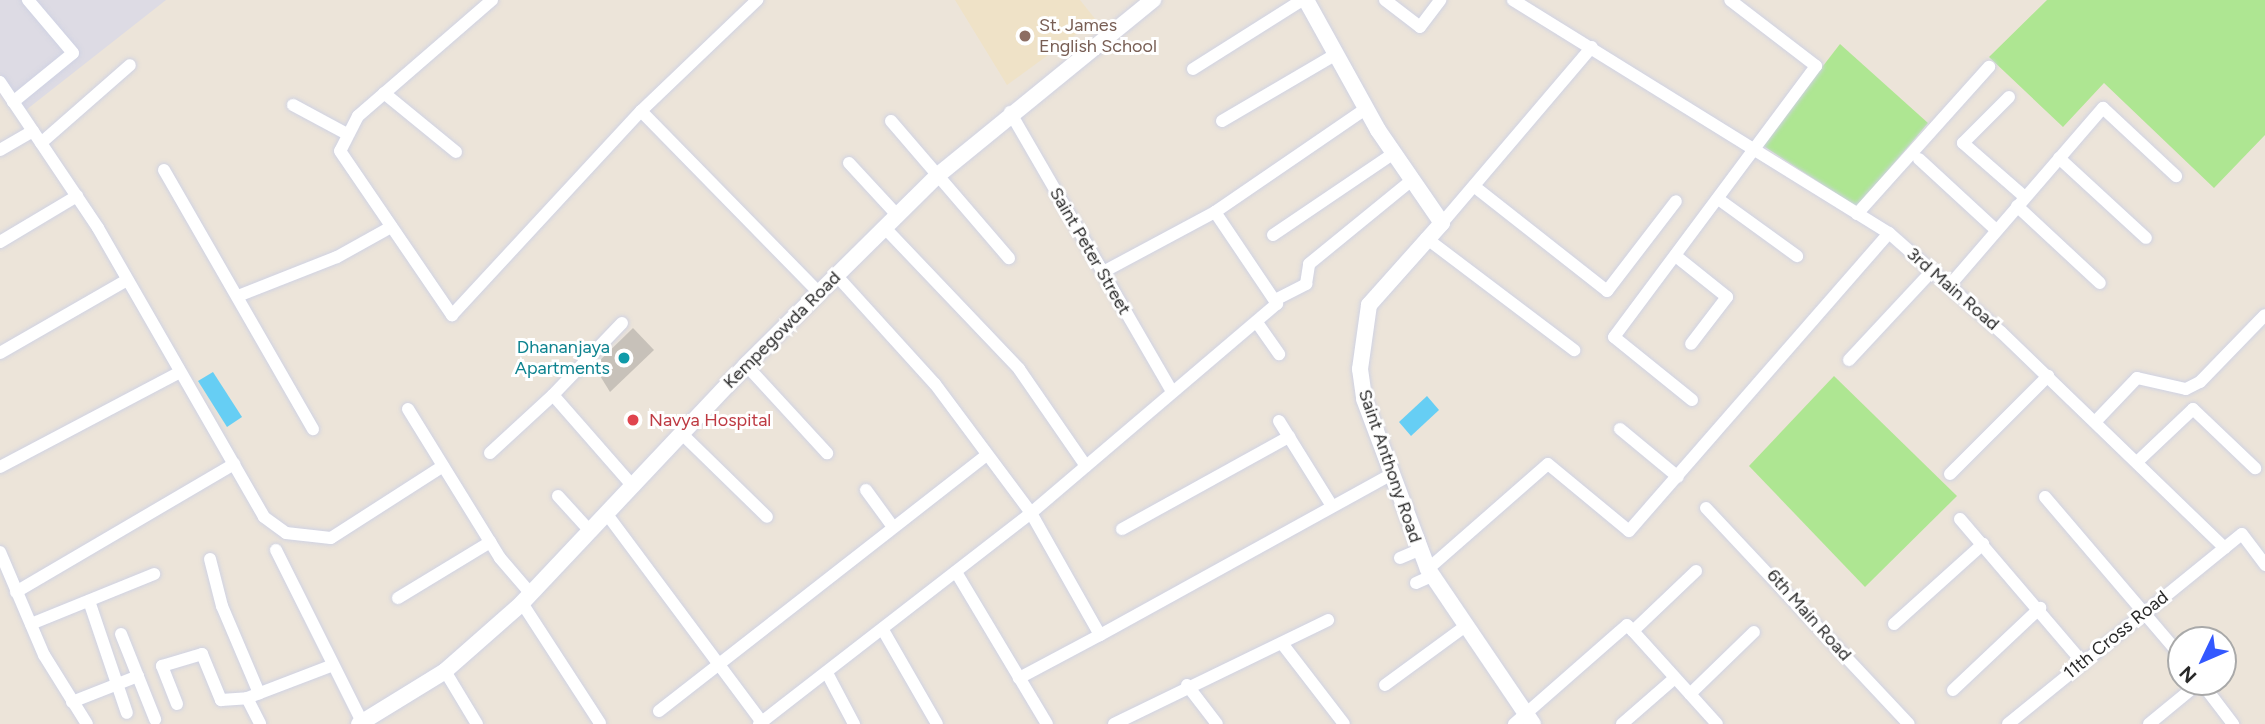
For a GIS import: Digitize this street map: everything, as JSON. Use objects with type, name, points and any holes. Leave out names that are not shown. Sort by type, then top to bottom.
[{"type":"street","points":[[13,102],[73,53],[27,0]]},
{"type":"street","points":[[492,0],[384,93],[345,133],[340,151],[444,312],[461,312],[641,111],[757,0]]},
{"type":"street","name":"Kempegowda Road","points":[[361,723],[445,671],[526,599],[631,484],[746,365],[937,176],[1010,112],[1153,0]]},
{"type":"street","points":[[1193,69],[1304,0],[1394,153],[1442,223]]},
{"type":"street","points":[[1385,0],[1420,27],[1440,0]]},
{"type":"street","name":"3rd Main Road","points":[[1513,0],[1756,148],[1889,233],[1950,285],[2048,376],[2225,548]]},
{"type":"street","points":[[1692,400],[1614,337],[1721,201],[1816,66],[1730,0]]},
{"type":"street","name":"Saint Anthony Road","points":[[1525,721],[1467,625],[1430,573],[1419,550],[1364,399],[1362,336],[1369,305],[1426,238],[1475,187],[1592,47]]},
{"type":"street","points":[[1222,121],[1336,54]]},
{"type":"street","points":[[41,143],[130,65]]},
{"type":"street","points":[[1857,214],[1989,67]]},
{"type":"street","points":[[0,82],[77,196],[264,517],[308,539],[331,538],[365,521],[443,466]]},
{"type":"street","points":[[384,93],[456,152]]},
{"type":"street","points":[[2009,97],[1963,142],[2100,283]]},
{"type":"street","points":[[293,105],[345,133]]},
{"type":"street","points":[[1102,272],[1215,212],[1367,108]]},
{"type":"street","points":[[1950,285],[2103,108],[2176,176]]},
{"type":"street","points":[[641,111],[818,292]]},
{"type":"street","name":"Saint Peter Street","points":[[1010,112],[1171,390]]},
{"type":"street","points":[[891,121],[1009,258]]},
{"type":"street","points":[[0,150],[33,131]]},
{"type":"street","points":[[1273,235],[1394,153]]},
{"type":"street","points":[[2059,158],[2146,238]]},
{"type":"street","points":[[1919,159],[1996,230]]},
{"type":"street","points":[[849,163],[897,215]]},
{"type":"street","points":[[164,170],[313,429]]},
{"type":"street","points":[[606,513],[719,661],[761,723],[1031,513],[1171,390],[1258,324],[1277,299],[1306,284],[1309,264],[1412,180]]},
{"type":"street","points":[[1475,187],[1607,290],[1676,201]]},
{"type":"street","points":[[0,242],[77,196]]},
{"type":"street","points":[[1721,201],[1797,256]]},
{"type":"street","points":[[1215,212],[1277,299]]},
{"type":"street","points":[[238,296],[337,257],[391,227]]},
{"type":"street","points":[[884,227],[1019,369],[1086,466]]},
{"type":"street","points":[[1416,583],[1548,464],[1629,531],[1889,233]]},
{"type":"street","points":[[1426,238],[1574,350]]},
{"type":"street","points":[[1676,257],[1727,297],[1691,344]]},
{"type":"street","points":[[1849,360],[1933,270]]},
{"type":"street","points":[[836,275],[935,384],[1031,513],[1100,635]]},
{"type":"street","points":[[0,353],[127,280]]},
{"type":"street","points":[[2095,422],[2137,378],[2186,389],[2200,382],[2265,315]]},
{"type":"street","points":[[490,453],[553,395],[622,323]]},
{"type":"street","points":[[1258,324],[1279,354]]},
{"type":"street","points":[[746,365],[827,453]]},
{"type":"street","points":[[0,467],[178,373]]},
{"type":"street","points":[[1950,474],[2048,376]]},
{"type":"street","points":[[553,395],[631,484]]},
{"type":"street","points":[[408,409],[600,723]]},
{"type":"street","points":[[2137,462],[2193,409],[2255,468]]},
{"type":"street","points":[[1279,421],[1332,506]]},
{"type":"street","points":[[1619,429],[1678,477]]},
{"type":"street","points":[[681,433],[766,517]]},
{"type":"street","points":[[1122,529],[1289,437]]},
{"type":"street","points":[[659,712],[719,661],[987,455]]},
{"type":"street","points":[[16,592],[234,464]]},
{"type":"street","points":[[1019,678],[1390,475]]},
{"type":"street","points":[[866,490],[893,527]]},
{"type":"street","points":[[558,496],[590,531]]},
{"type":"street","points":[[2045,497],[2167,638]]},
{"type":"street","name":"6th Main Road","points":[[1706,508],[1909,724]]},
{"type":"street","points":[[1960,519],[2040,608],[2082,663]]},
{"type":"street","points":[[2225,548],[2242,534],[2265,565]]},
{"type":"street","points":[[398,598],[490,542]]},
{"type":"street","points":[[1894,624],[1983,544]]},
{"type":"street","name":"11th Cross Road","points":[[2008,724],[2145,610],[2225,548]]},
{"type":"street","points":[[276,550],[361,723]]},
{"type":"street","points":[[1400,558],[1419,550]]},
{"type":"street","points":[[0,552],[31,625],[83,719],[68,724]]},
{"type":"street","points":[[210,559],[222,606],[253,695],[260,724]]},
{"type":"street","points":[[1633,631],[1696,571]]},
{"type":"street","points":[[956,572],[1047,724]]},
{"type":"street","points":[[31,625],[154,574]]},
{"type":"street","points":[[89,601],[127,713]]},
{"type":"street","points":[[1953,690],[2040,608]]},
{"type":"street","points":[[1114,724],[1187,685],[1284,646],[1328,620]]},
{"type":"street","points":[[1385,685],[1467,625]]},
{"type":"street","points":[[1525,721],[1627,625],[1717,724]]},
{"type":"street","points":[[883,630],[937,724]]},
{"type":"street","points":[[1690,694],[1754,632]]},
{"type":"street","points":[[121,634],[155,719]]},
{"type":"street","points":[[1284,646],[1344,724]]},
{"type":"street","points":[[177,704],[162,666],[202,654],[221,700],[253,695],[333,665]]},
{"type":"street","points":[[445,671],[477,724]]},
{"type":"street","points":[[827,673],[855,724]]},
{"type":"street","points":[[72,702],[138,676]]},
{"type":"street","points":[[1622,724],[1675,678]]},
{"type":"street","points":[[1187,685],[1217,724]]},
{"type":"street","points":[[2149,724],[2183,696]]},
{"type":"street","points":[[2211,696],[2233,724]]},
{"type":"shaded area","points":[[0,0],[166,0],[26,110],[0,74]]},
{"type":"shaded area","name":"St. James English School","points":[[955,0],[1080,0],[1096,20],[1007,85]]},
{"type":"green space","points":[[2047,0],[2265,0],[2265,135],[2214,188],[2104,83],[2063,127],[1989,57]]},
{"type":"green space","points":[[1840,44],[1928,123],[1857,207],[1762,145]]},
{"type":"green space","points":[[1834,376],[1957,496],[1865,587],[1749,466]]},
{"type":"water","points":[[213,372],[242,417],[227,427],[198,381]]},
{"type":"water","points":[[1427,396],[1439,410],[1411,436],[1399,422]]},
{"type":"building","name":"Dhananjaya Apartments","points":[[633,328],[654,350],[610,392],[594,366]]},
{"type":"place","name":"St. James English School","points":[[1025,36]]},
{"type":"place","name":"Dhananjaya Apartments","points":[[624,358]]},
{"type":"place","name":"Navya Hospital","points":[[633,420]]}]
